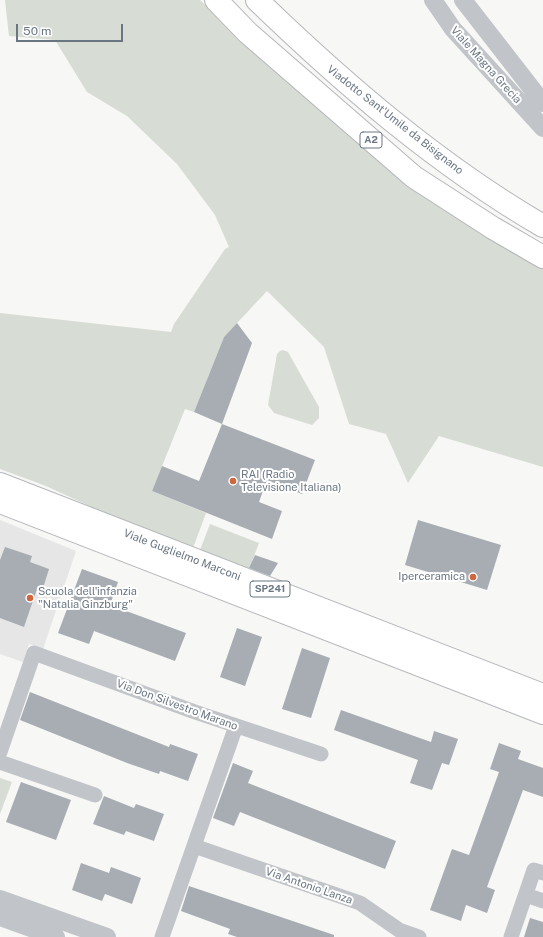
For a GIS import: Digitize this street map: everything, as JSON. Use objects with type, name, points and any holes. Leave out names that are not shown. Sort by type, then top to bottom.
[{"type":"main road","name":"A2","points":[[216,0],[260,44],[414,177],[493,228],[543,257]]},
{"type":"main road","name":"Viadotto Sant'Umile da Bisignano","points":[[257,0],[335,74],[418,141],[505,204],[543,226]]},
{"type":"main road","name":"Viale Guglielmo Marconi","points":[[0,484],[542,699]]},
{"type":"main road","name":"Viale Guglielmo Marconi","points":[[0,502],[542,699]]},
{"type":"street","name":"Viale Magna Grecia","points":[[433,0],[453,28],[543,128]]},
{"type":"street","name":"Viale Magna Grecia","points":[[462,0],[543,103]]},
{"type":"street","name":"Via Don Silvestro Marano","points":[[0,752],[34,653],[236,726],[321,754]]},
{"type":"street","points":[[162,937],[236,726]]},
{"type":"street","points":[[0,762],[95,795]]},
{"type":"street","name":"Via Antonio Lanza","points":[[194,846],[360,903],[399,930],[419,937]]},
{"type":"street","points":[[511,937],[534,870],[543,873]]},
{"type":"street","points":[[525,898],[543,901]]},
{"type":"street","points":[[0,900],[107,937]]},
{"type":"street","points":[[0,918],[56,937]]},
{"type":"shaded area","points":[[5,0],[200,0],[263,58],[543,264],[543,467],[439,436],[408,483],[386,434],[349,424],[324,347],[267,291],[224,337],[194,412],[185,409],[152,491],[206,513],[193,548],[111,516],[46,486],[0,469],[0,313],[171,332],[174,324],[225,249],[229,247],[215,215],[177,164],[127,116],[87,92],[55,40],[9,36]]},
{"type":"shaded area","points":[[283,350],[288,352],[319,407],[319,418],[312,425],[274,413],[268,405],[277,354]]},
{"type":"shaded area","name":"Scuola dell'infanzia \"Natalia Ginzburg\"","points":[[0,520],[76,551],[43,649],[29,644],[23,662],[0,654]]},
{"type":"shaded area","points":[[210,524],[259,543],[249,569],[200,550]]},
{"type":"shaded area","points":[[0,778],[12,782],[0,814]]},
{"type":"building","points":[[237,323],[252,343],[222,424],[194,412],[224,337]]},
{"type":"building","name":"RAI (Radio Televisione Italiana)","points":[[222,424],[315,460],[302,494],[267,480],[259,502],[282,511],[272,539],[152,491],[162,466],[199,481]]},
{"type":"building","points":[[418,520],[501,545],[487,590],[405,565]]},
{"type":"building","points":[[5,547],[32,556],[30,562],[49,569],[43,588],[38,586],[24,627],[0,618],[0,560]]},
{"type":"building","points":[[255,555],[278,563],[270,576],[249,568]]},
{"type":"building","points":[[82,569],[118,582],[110,605],[186,633],[175,661],[94,631],[89,644],[58,633]]},
{"type":"building","points":[[237,628],[262,637],[245,686],[220,677]]},
{"type":"building","points":[[302,648],[330,658],[311,718],[282,709]]},
{"type":"building","points":[[30,692],[169,747],[170,744],[198,754],[188,781],[160,771],[159,774],[127,763],[20,720]]},
{"type":"building","points":[[341,710],[431,742],[434,731],[458,739],[449,765],[442,763],[432,790],[410,783],[418,760],[334,730]]},
{"type":"building","points":[[499,743],[521,751],[518,759],[543,768],[543,797],[523,790],[487,887],[495,890],[487,913],[466,905],[461,921],[430,910],[452,849],[469,855],[499,772],[490,769]]},
{"type":"building","points":[[233,763],[253,771],[248,783],[396,841],[385,869],[240,812],[234,826],[213,818]]},
{"type":"building","points":[[21,782],[71,800],[56,840],[6,822]]},
{"type":"building","points":[[104,796],[134,808],[136,804],[164,814],[154,841],[126,831],[124,835],[93,824]]},
{"type":"building","points":[[81,863],[109,873],[111,867],[141,878],[132,904],[105,894],[102,901],[72,890]]},
{"type":"building","points":[[189,886],[334,935],[334,937],[237,937],[228,934],[230,929],[181,911]]},
{"type":"building","points":[[530,918],[543,922],[543,937],[524,937]]},
{"type":"place","name":"RAI (Radio Televisione Italiana)","points":[[233,481]]},
{"type":"place","name":"Iperceramica","points":[[473,577]]},
{"type":"place","name":"Scuola dell'infanzia \"Natalia Ginzburg\"","points":[[30,598]]}]
